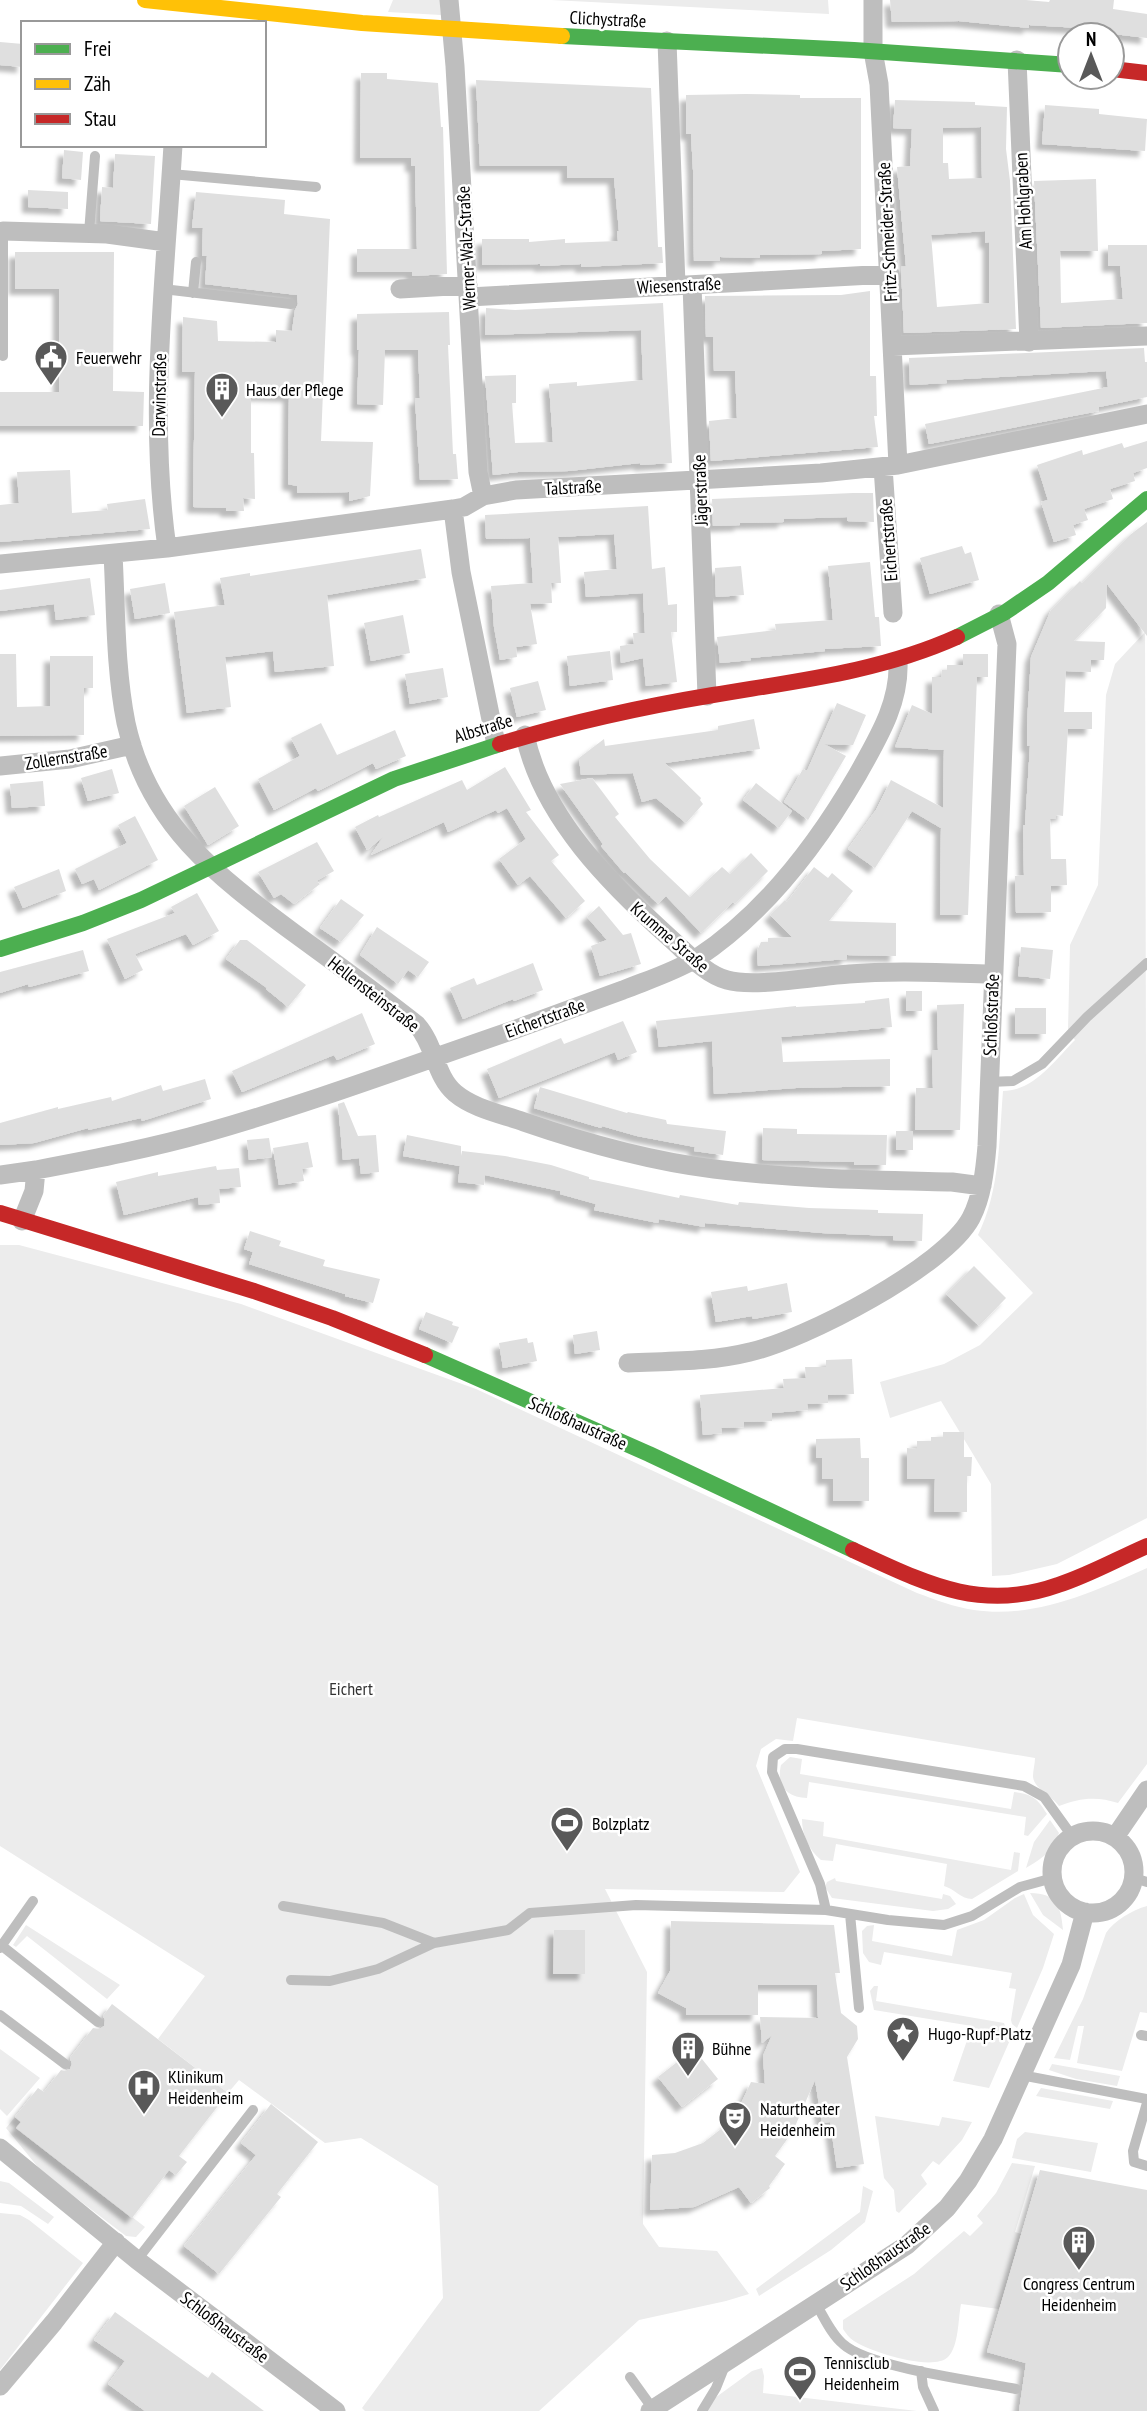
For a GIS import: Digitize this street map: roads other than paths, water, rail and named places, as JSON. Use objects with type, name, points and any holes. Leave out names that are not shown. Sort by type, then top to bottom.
[{"type":"street","name":"Clichystraße","points":[[145,0],[182,9],[361,24],[873,51],[1056,64]]},
{"type":"street","name":"Werner-Walz-Straße","points":[[449,0],[478,472],[484,496]]},
{"type":"street","name":"Fritz-Schneider-Straße","points":[[873,0],[873,51],[879,84],[893,346],[890,466]]},
{"type":"street","points":[[361,24],[383,5]]},
{"type":"street","name":"Jägerstraße","points":[[667,41],[700,480],[707,696]]},
{"type":"street","name":"Am Hohlgraben","points":[[1017,60],[1029,342]]},
{"type":"street","points":[[1126,71],[1147,73]]},
{"type":"street","name":"Darwinstraße","points":[[167,548],[158,439],[162,289],[173,147]]},
{"type":"street","points":[[2,231],[89,233],[166,242]]},
{"type":"street","name":"Wiesenstraße","points":[[400,289],[468,291],[684,285],[890,274]]},
{"type":"street","points":[[893,346],[1147,336]]},
{"type":"street","name":"Talstraße","points":[[0,564],[167,548],[453,509],[464,507],[484,496],[516,490],[890,466],[1147,414]]},
{"type":"street","name":"Eichertstraße","points":[[890,466],[893,613]]},
{"type":"street","points":[[999,614],[1059,574],[1147,499]]},
{"type":"street","points":[[453,509],[459,563],[496,744]]},
{"type":"street","name":"Hellensteinstraße","points":[[113,554],[121,688],[132,745],[149,787],[160,805],[189,846],[209,866],[417,1025],[430,1043],[446,1083],[462,1098],[543,1129],[663,1160],[757,1174],[952,1182],[982,1186]]},
{"type":"street","name":"Albstraße","points":[[0,950],[113,912],[394,779],[496,744],[587,720],[707,696],[836,675],[898,661],[941,644],[999,614]]},
{"type":"street","name":"Schloßstraße","points":[[628,1363],[716,1359],[753,1352],[838,1318],[912,1273],[951,1242],[970,1221],[982,1186],[987,1146],[1007,644],[999,614]]},
{"type":"street","name":"Eichertstraße","points":[[0,1175],[108,1156],[208,1132],[435,1057],[662,975],[694,959],[713,947],[768,897],[824,828],[846,795],[886,721],[897,688],[898,661]]},
{"type":"street","name":"Krumme Straße","points":[[525,735],[534,768],[580,846],[629,901],[714,974],[740,982],[884,972],[992,974]]},
{"type":"street","name":"Zollernstraße","points":[[0,766],[70,759],[132,745]]},
{"type":"street","points":[[22,1221],[34,1191],[36,1170]]},
{"type":"street","name":"Schloßhaustraße","points":[[0,1213],[260,1293],[354,1327],[623,1442],[873,1559],[952,1591],[995,1597],[1040,1592],[1087,1575],[1147,1546]]},
{"type":"street","points":[[1115,1837],[1147,1790]]},
{"type":"street","points":[[1093,1831],[1115,1837],[1131,1854],[1141,1880],[1119,1904],[1106,1911],[1085,1913],[1063,1900],[1052,1878],[1056,1854],[1072,1836],[1093,1831]]},
{"type":"street","name":"Schloßhaustraße","points":[[651,2410],[907,2245],[947,2208],[988,2150],[1071,1965],[1085,1913]]},
{"type":"street","name":"Schloßhaustraße","points":[[0,2148],[137,2260],[335,2411]]},
{"type":"street","points":[[0,2386],[116,2242]]},
{"type":"lane","points":[[89,233],[95,156]]},
{"type":"lane","points":[[171,174],[316,187]]},
{"type":"lane","points":[[2,231],[3,356]]},
{"type":"lane","points":[[193,293],[196,262]]},
{"type":"lane","points":[[162,289],[291,304]]},
{"type":"lane","points":[[989,1082],[1013,1081],[1042,1064],[1087,1017],[1147,962]]},
{"type":"lane","points":[[826,1910],[820,1884],[772,1772],[773,1757],[785,1749],[1024,1786],[1044,1797],[1072,1836]]},
{"type":"lane","points":[[291,1980],[330,1982],[378,1969],[434,1943],[508,1930],[530,1913],[554,1913],[617,1905],[826,1910],[918,1924],[953,1923],[981,1912],[1015,1889],[1052,1878]]},
{"type":"lane","points":[[33,1901],[1,1947],[98,2022]]},
{"type":"lane","points":[[283,1906],[383,1923],[434,1943]]},
{"type":"lane","points":[[850,1914],[859,2008]]},
{"type":"lane","points":[[0,2014],[65,2064]]},
{"type":"lane","points":[[1021,2075],[1147,2101],[1133,2151],[1135,2162],[1147,2166]]},
{"type":"lane","points":[[137,2260],[253,2109]]},
{"type":"lane","points":[[816,2304],[843,2344],[856,2353],[921,2371],[1017,2389]]},
{"type":"lane","points":[[702,2411],[716,2388],[727,2360]]},
{"type":"lane","points":[[921,2371],[923,2387],[934,2411]]},
{"type":"lane","points":[[630,2377],[651,2410]]},
{"type":"place","name":"Feuerwehr","points":[[51,387]]},
{"type":"place","name":"Haus der Pflege","points":[[222,419]]},
{"type":"place","name":"Bolzplatz","points":[[567,1853]]},
{"type":"place","name":"Hugo-Rupf-Platz","points":[[903,2063]]},
{"type":"place","name":"Bühne","points":[[688,2078]]},
{"type":"place","name":"Klinikum Heidenheim","points":[[144,2116]]},
{"type":"place","name":"Naturtheater Heidenheim","points":[[735,2148]]},
{"type":"place","name":"Congress Centrum Heidenheim","points":[[1079,2272]]},
{"type":"place","name":"Tennisclub Heidenheim","points":[[800,2402]]},
{"type":"park label","name":"Eichert","points":[[351,1688]]}]
